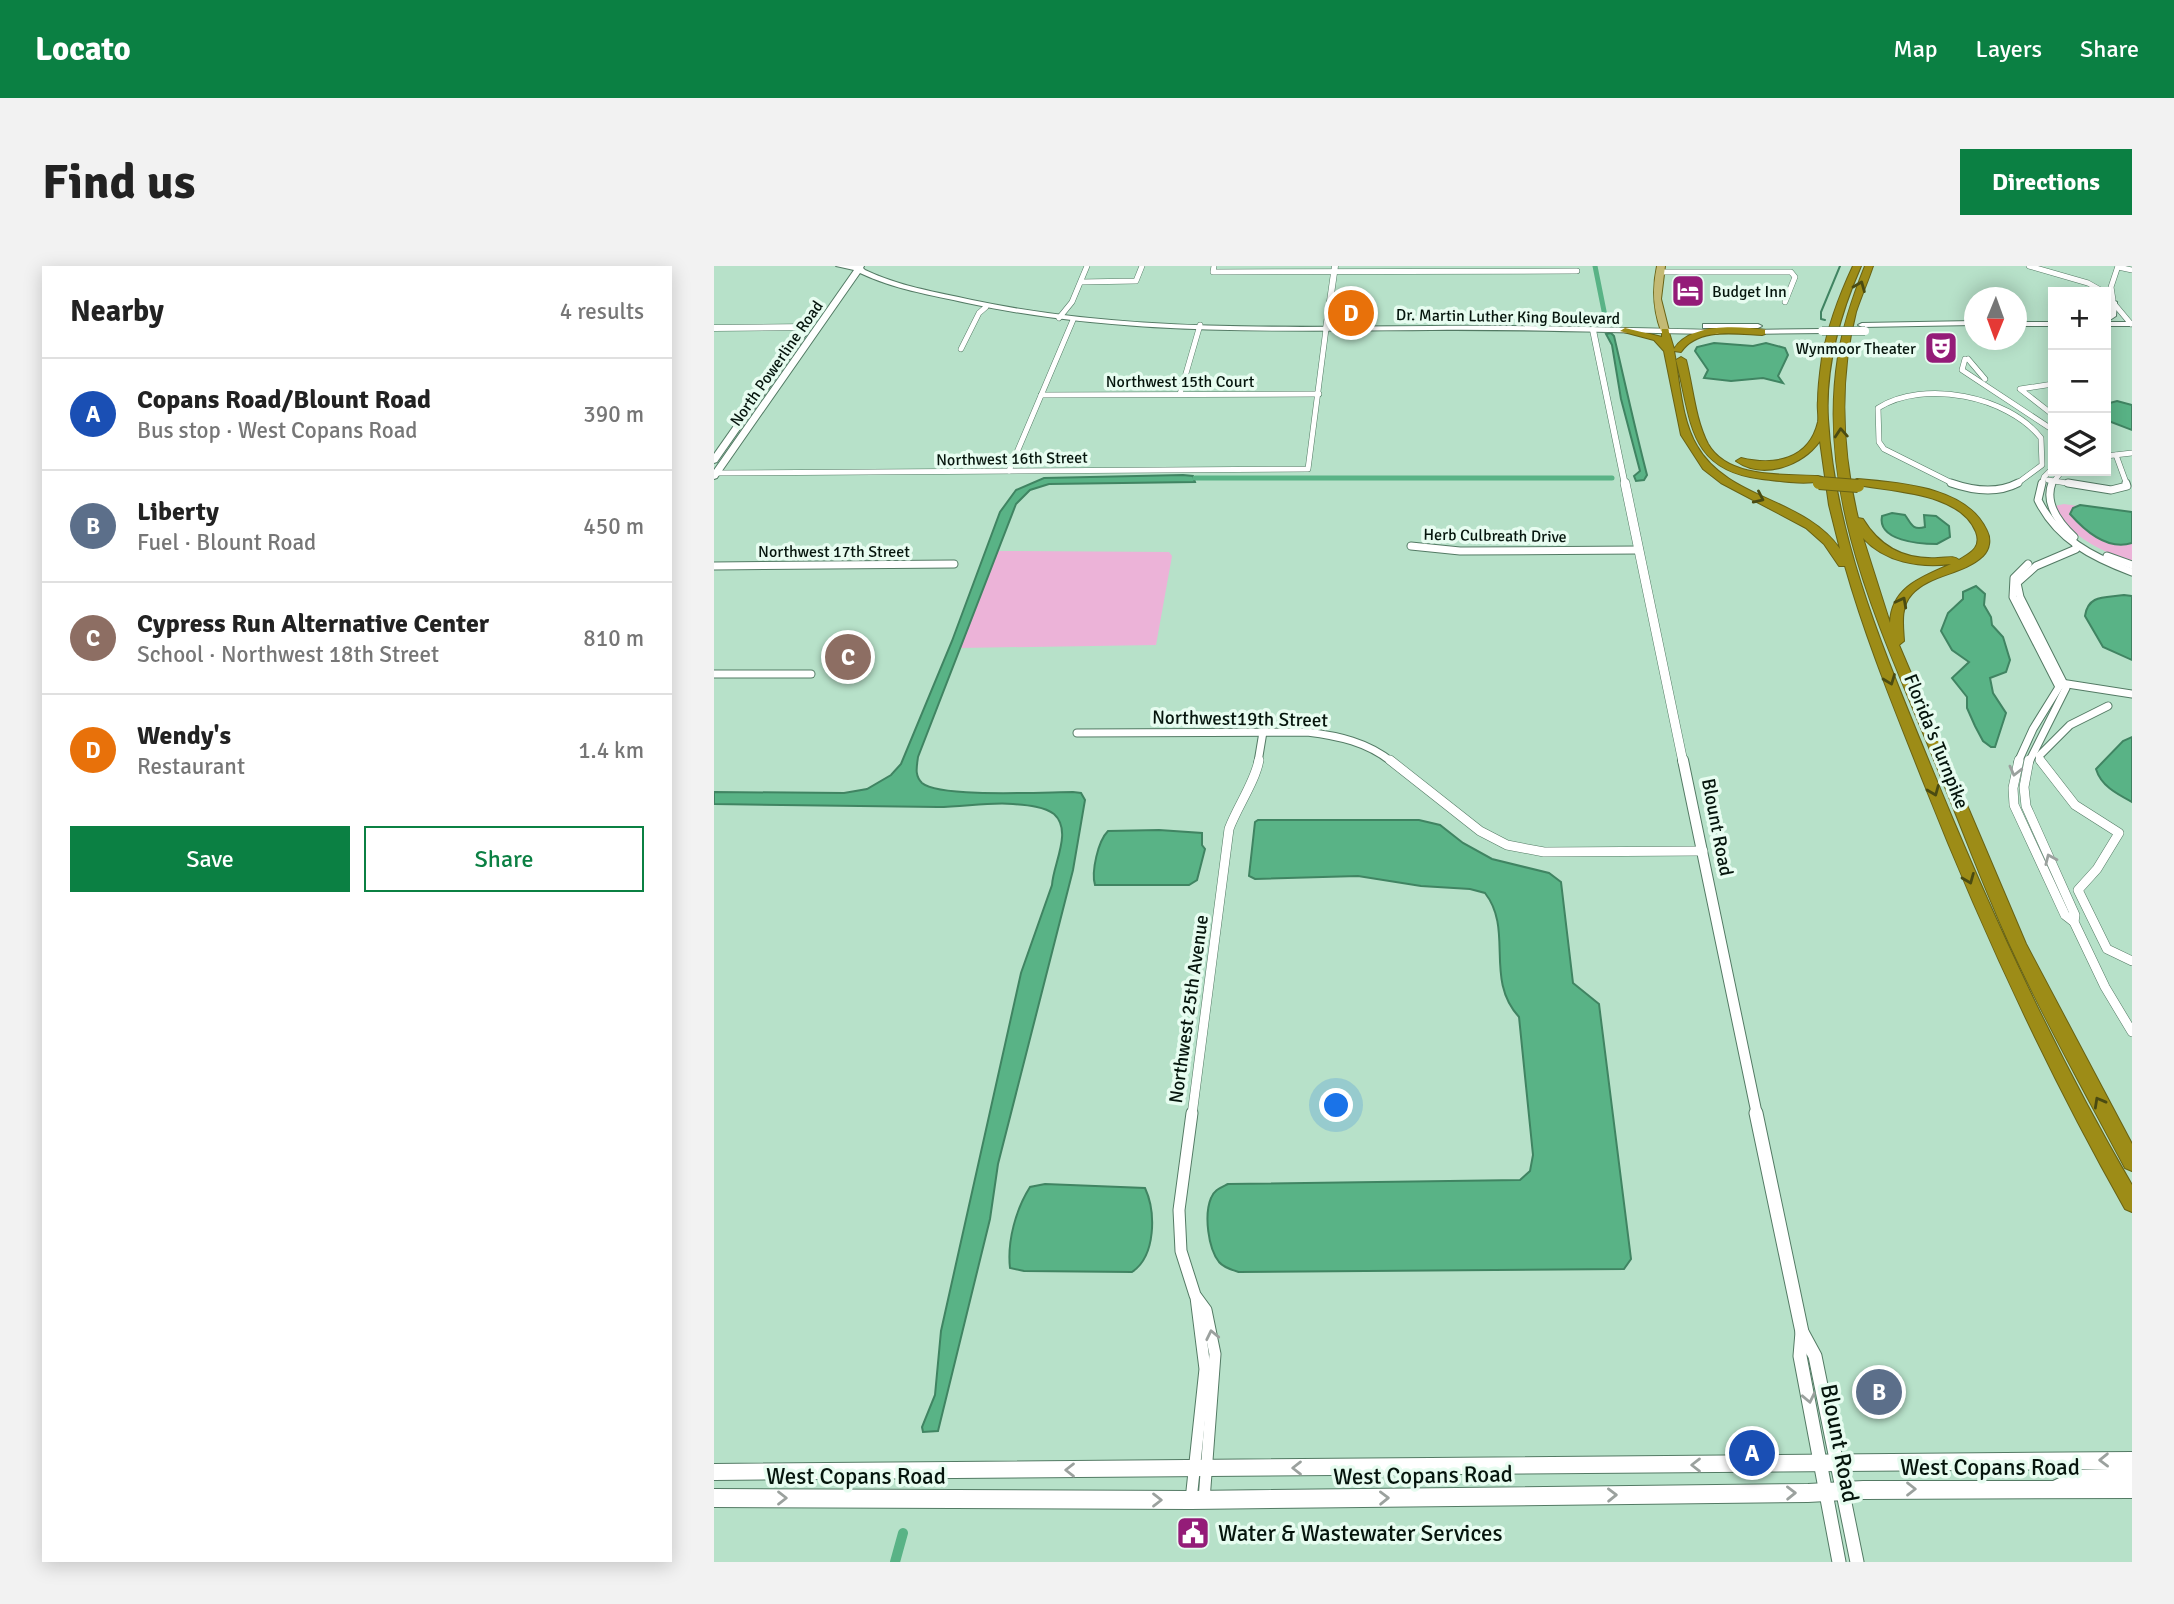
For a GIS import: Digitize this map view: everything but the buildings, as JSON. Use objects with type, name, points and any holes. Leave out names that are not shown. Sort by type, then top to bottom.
[{"type":"highway","name":"Florida's Turnpike","points":[[1857,266],[1838,316],[1825,375],[1823,416],[1828,472],[1838,522],[1859,593],[1890,680],[1984,916],[2039,1033],[2132,1203]]},
{"type":"highway","name":"Florida's Turnpike","points":[[1869,266],[1859,287],[1850,318],[1842,367],[1841,439],[1850,501],[1869,579],[1891,644],[1903,667],[2003,912],[2059,1029],[2132,1161]]},
{"type":"highway","points":[[1668,329],[1690,390],[1704,444],[1715,457],[1738,470],[1754,474],[1818,481]]},
{"type":"highway","points":[[1625,331],[1657,338],[1674,351]]},
{"type":"highway","points":[[1762,332],[1691,335],[1674,351],[1677,386],[1691,446],[1698,456],[1727,482],[1794,514],[1819,530],[1836,549],[1859,593]]},
{"type":"highway","points":[[1677,386],[1684,397],[1697,446],[1718,465],[1756,478],[1912,490],[1948,502],[1969,514],[1983,538],[1982,549],[1978,554],[1917,583],[1898,604],[1895,619],[1903,667]]},
{"type":"highway","points":[[1690,390],[1696,399],[1709,442],[1730,457],[1745,462],[1781,464],[1804,455],[1814,445],[1823,416]]},
{"type":"highway","points":[[1850,501],[1866,535],[1885,551],[1900,557],[1934,562],[1950,561],[1969,554],[1975,548],[1978,536],[1974,528],[1953,509],[1916,495],[1857,484]]},
{"type":"main road","name":"Dr. Martin Luther King Boulevard","points":[[839,266],[854,267],[986,307],[1060,316],[1199,326]]},
{"type":"main road","name":"North Powerline Road","points":[[714,460],[816,323],[854,267]]},
{"type":"main road","points":[[1660,269],[1656,301],[1668,329],[1746,326],[1964,326]]},
{"type":"main road","name":"Dr. Martin Luther King Boulevard","points":[[945,296],[1073,320],[1199,326],[1461,326],[1625,331],[1668,329]]},
{"type":"main road","points":[[2111,317],[2113,302]]},
{"type":"main road","points":[[1073,320],[1112,320]]},
{"type":"main road","points":[[2111,322],[2132,324]]},
{"type":"main road","points":[[2027,324],[2048,324]]},
{"type":"main road","name":"Dr. Martin Luther King Boulevard","points":[[1327,327],[1490,325],[1762,332],[1822,328]]},
{"type":"main road","name":"North Powerline Road","points":[[715,475],[807,333]]},
{"type":"main road","name":"West Copans Road","points":[[714,1472],[2132,1460]]},
{"type":"main road","points":[[2052,1490],[2076,1479],[2132,1476]]},
{"type":"main road","name":"West Copans Road","points":[[714,1498],[1198,1500],[2132,1489]]},
{"type":"street","points":[[1060,316],[1072,302],[1087,266]]},
{"type":"street","points":[[1081,282],[1136,281],[1142,266]]},
{"type":"street","points":[[2029,266],[2095,287]]},
{"type":"street","points":[[2132,270],[2118,267],[2111,287],[2113,302],[2132,324]]},
{"type":"street","points":[[1213,269],[1577,271]]},
{"type":"street","points":[[1319,394],[1335,269]]},
{"type":"street","points":[[1660,269],[1791,272],[1795,277],[1785,302]]},
{"type":"street","points":[[961,349],[979,313],[986,307]]},
{"type":"street","points":[[1009,471],[1073,320]]},
{"type":"street","points":[[1180,394],[1199,326]]},
{"type":"street","points":[[714,328],[773,327],[807,333]]},
{"type":"street","name":"Blount Road","points":[[1593,330],[1802,1332],[1800,1356],[1835,1491],[1857,1562]]},
{"type":"street","points":[[2046,419],[1976,374],[1962,370],[1965,360],[1976,374],[1989,387],[2046,419]]},
{"type":"street","points":[[2046,419],[2020,389],[2048,385]]},
{"type":"street","points":[[1989,387],[1996,386]]},
{"type":"street","name":"Northwest 15th Court","points":[[1041,395],[1319,394]]},
{"type":"street","name":"Northwest 16th Street","points":[[715,475],[1308,469],[1319,394]]},
{"type":"street","points":[[1959,395],[1976,398],[2012,412],[2041,438],[2042,466],[2033,473],[2003,490],[1986,490],[1953,483],[1884,449],[1879,442],[1878,408],[1906,397],[1959,395]]},
{"type":"street","points":[[2027,423],[2046,419]]},
{"type":"street","points":[[2111,453],[2132,451]]},
{"type":"street","points":[[2111,454],[2132,451]]},
{"type":"street","points":[[2033,473],[2052,481],[2112,490],[2127,486],[2116,455]]},
{"type":"street","points":[[2048,473],[2043,478],[2038,500],[2042,511],[2060,533],[2132,572]]},
{"type":"street","points":[[2057,476],[2052,481],[2048,500],[2059,521],[2079,544],[2132,565]]},
{"type":"street","points":[[2061,685],[2022,617],[2010,585],[2016,573],[2028,564],[2079,544]]},
{"type":"street","name":"Herb Culbreath Drive","points":[[1411,546],[1639,547],[1460,551],[1411,546]]},
{"type":"street","name":"Northwest 17th Street","points":[[714,566],[954,564]]},
{"type":"street","points":[[714,674],[811,674]]},
{"type":"street","points":[[2061,685],[2132,697]]},
{"type":"street","points":[[2061,685],[2015,765],[2011,787],[2014,806],[2065,915],[2074,922],[2105,987],[2132,1032]]},
{"type":"street","points":[[2108,706],[2075,720],[2052,740],[2039,756],[2075,805],[2119,833],[2097,869],[2078,890],[2108,949],[2113,954],[2132,961]]},
{"type":"street","name":"Northwest 25th Avenue","points":[[1198,1500],[1205,1369],[1195,1296],[1180,1242],[1178,1217],[1230,830],[1237,806],[1257,770],[1263,732]]},
{"type":"street","points":[[2036,732],[2052,740]]},
{"type":"street","name":"Northwest19th Street","points":[[1077,733],[1328,734],[1361,742],[1394,761],[1480,831],[1497,841],[1519,848],[1544,852],[1703,851]]},
{"type":"street","points":[[2074,922],[2093,920]]},
{"type":"street","name":"Blount Road","points":[[1835,1491],[1839,1562]]},
{"type":"shaded area","points":[[1611,333],[1614,336],[1647,475],[1644,480],[1636,481],[1634,476],[1640,471],[1621,399],[1612,345],[1606,334]]},
{"type":"shaded area","points":[[1714,343],[1753,346],[1766,343],[1785,348],[1788,355],[1778,376],[1783,383],[1763,378],[1731,381],[1704,378],[1708,370],[1695,351],[1697,347]]},
{"type":"shaded area","points":[[2117,401],[2132,405],[2132,430],[2111,422],[2111,403]]},
{"type":"shaded area","points":[[1193,476],[1195,482],[1049,484],[1030,490],[1016,504],[918,757],[918,777],[922,783],[932,788],[970,792],[1073,792],[1081,793],[1085,800],[1073,870],[998,1164],[990,1219],[938,1431],[923,1432],[922,1427],[935,1395],[941,1331],[1021,973],[1052,885],[1062,829],[1054,814],[1045,809],[1018,804],[938,807],[714,804],[714,792],[844,793],[867,789],[891,775],[901,764],[952,641],[1000,512],[1016,490],[1044,478]]},
{"type":"shaded area","points":[[2064,504],[2132,514],[2132,562],[2098,548],[2077,534],[2068,526],[2055,506]]},
{"type":"shaded area","points":[[2080,505],[2132,512],[2132,543],[2123,545],[2105,542],[2090,533],[2070,514],[2073,508]]},
{"type":"shaded area","points":[[1892,513],[1905,515],[1912,526],[1917,528],[1925,527],[1924,515],[1936,516],[1949,526],[1950,537],[1937,544],[1893,536],[1882,524],[1882,516]]},
{"type":"shaded area","points":[[997,551],[1169,552],[1172,556],[1156,645],[959,648]]},
{"type":"shaded area","points":[[1976,586],[1985,594],[1984,605],[1992,625],[2003,637],[2010,660],[2006,672],[1990,678],[1993,693],[2006,713],[1995,747],[1983,741],[1967,708],[1967,697],[1952,678],[1969,662],[1952,650],[1941,631],[1948,613],[1963,599],[1963,592]]},
{"type":"shaded area","points":[[2132,596],[2132,660],[2103,647],[2085,616],[2094,600]]},
{"type":"shaded area","points":[[2132,737],[2132,802],[2106,785],[2096,769],[2123,741]]},
{"type":"shaded area","points":[[1419,820],[1440,825],[1463,843],[1492,859],[1549,873],[1561,882],[1573,983],[1599,1004],[1631,1259],[1624,1269],[1239,1272],[1219,1262],[1210,1240],[1208,1213],[1214,1193],[1228,1184],[1520,1180],[1530,1171],[1533,1155],[1519,1017],[1503,987],[1498,923],[1485,893],[1358,876],[1255,879],[1249,876],[1255,822]]},
{"type":"shaded area","points":[[1108,831],[1202,833],[1202,845],[1205,849],[1197,880],[1189,885],[1095,885],[1096,857]]},
{"type":"shaded area","points":[[1045,1184],[1145,1188],[1151,1209],[1152,1233],[1146,1256],[1140,1265],[1132,1272],[1024,1271],[1010,1268],[1011,1236],[1021,1205],[1030,1187]]},
{"type":"waterway","points":[[1595,266],[1606,321]]},
{"type":"waterway","points":[[1825,320],[1821,319],[1821,312],[1840,266]]},
{"type":"waterway","points":[[1195,478],[1612,478]]},
{"type":"waterway","points":[[895,1562],[903,1533]]},
{"type":"place","name":"Budget Inn","points":[[1688,291]]},
{"type":"place","name":"Wendy's","points":[[1351,313]]},
{"type":"place","name":"Wynmoor Theater","points":[[1941,348]]},
{"type":"place","name":"Cypress Run Alternative Center","points":[[848,657]]},
{"type":"place","name":"Liberty","points":[[1879,1392]]},
{"type":"place","name":"Copans Road/Blount Road","points":[[1752,1453]]},
{"type":"place","name":"Water & Wastewater Services","points":[[1193,1533]]}]
